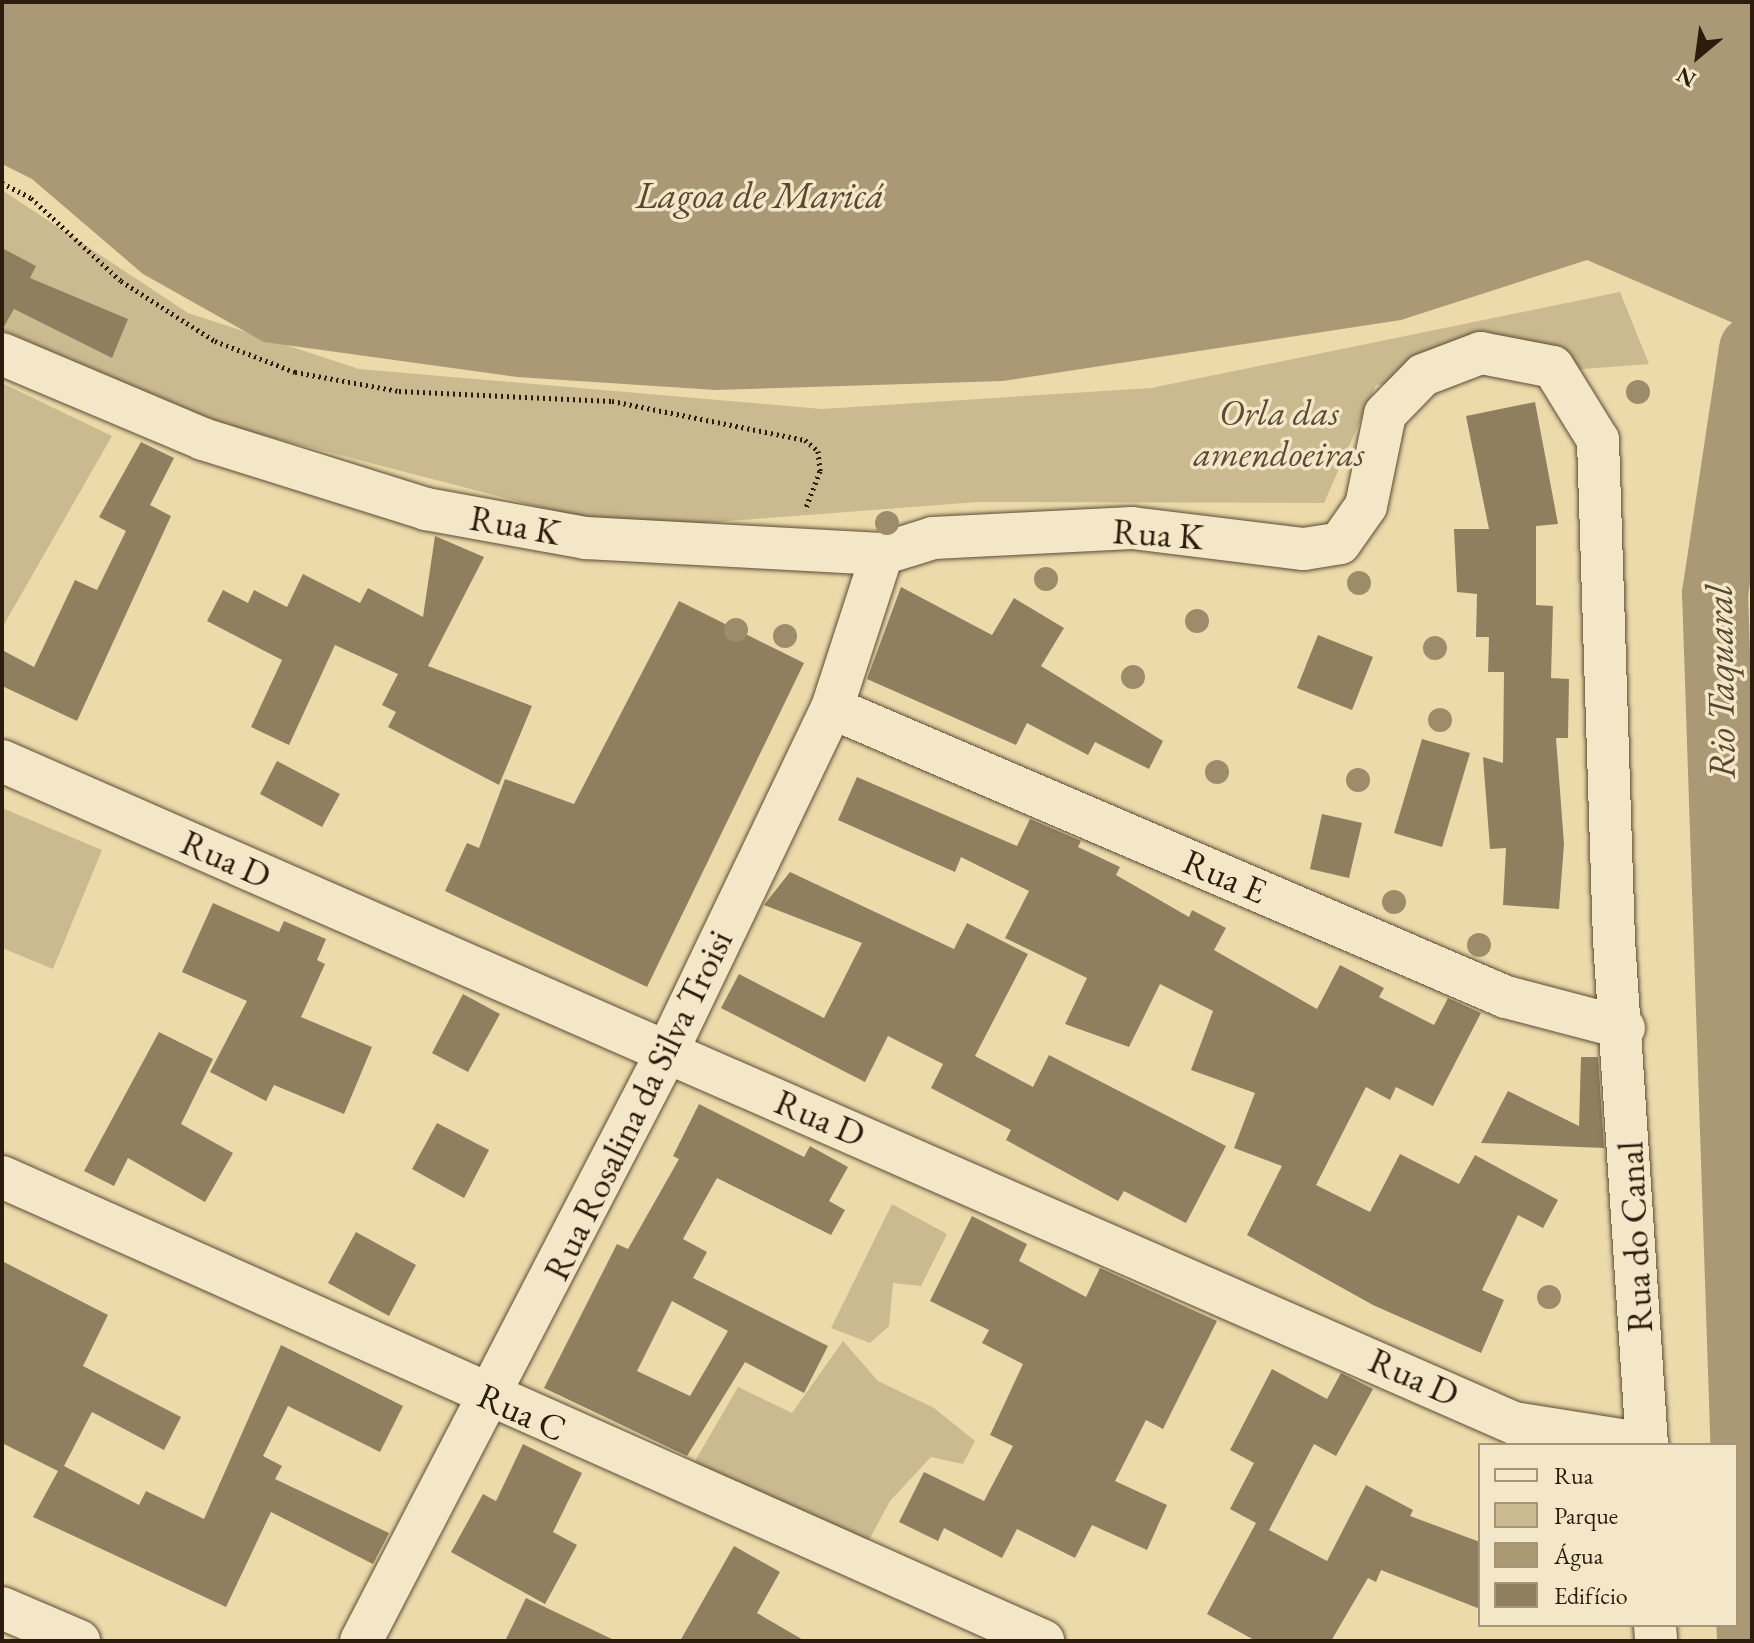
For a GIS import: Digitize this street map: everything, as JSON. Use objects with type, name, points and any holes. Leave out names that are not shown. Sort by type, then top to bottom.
[{"type":"street","name":"Rua K","points":[[2,354],[203,439],[426,509],[586,538],[882,554],[933,538],[1132,528],[1304,549],[1340,543],[1366,506],[1385,414],[1423,375],[1481,353],[1553,367],[1598,440],[1612,893],[1624,1028]]},
{"type":"street","name":"Rua Rosalina da Silva Troisi","points":[[361,1641],[491,1398],[667,1052],[832,708],[882,554]]},
{"type":"street","name":"Rua E","points":[[832,708],[1506,997],[1624,1028]]},
{"type":"street","name":"Rua D","points":[[2,761],[1514,1423],[1635,1443]]},
{"type":"street","name":"Rua do Canal","points":[[1624,1028],[1647,1443]]},
{"type":"street","name":"Rua C","points":[[2,1177],[491,1398],[1043,1641]]},
{"type":"street","points":[[2,1608],[79,1641]]},
{"type":"path","points":[[2,183],[31,198],[159,307],[215,341],[295,372],[399,391],[612,401],[805,440],[818,451],[820,471],[790,549]]},
{"type":"green space","name":"Orla das amendoeiras","points":[[2,190],[188,313],[359,369],[822,409],[1151,388],[1620,292],[1649,364],[1376,385],[1324,503],[978,502],[624,529],[224,425],[2,330]]},
{"type":"green space","points":[[2,383],[112,436],[2,628]]},
{"type":"green space","points":[[2,808],[102,850],[53,969],[2,948]]},
{"type":"green space","points":[[892,1204],[947,1234],[921,1286],[893,1283],[889,1326],[870,1343],[831,1328]]},
{"type":"green space","points":[[843,1341],[878,1381],[934,1408],[975,1441],[963,1464],[931,1457],[890,1501],[863,1551],[691,1468],[738,1387],[792,1413]]},
{"type":"water","name":"Lagoa de Maricá","points":[[2,2],[1752,2],[1752,331],[1587,260],[1401,320],[1003,381],[716,390],[517,377],[264,342],[143,274],[32,179],[2,164]]},
{"type":"building","points":[[2,248],[36,266],[30,278],[128,319],[112,358],[14,309],[2,330]]},
{"type":"building","points":[[1535,402],[1558,524],[1536,526],[1536,605],[1553,606],[1551,678],[1569,679],[1568,738],[1556,738],[1564,844],[1559,909],[1503,905],[1506,848],[1490,849],[1483,757],[1503,763],[1504,672],[1488,672],[1489,637],[1476,637],[1477,594],[1457,592],[1454,529],[1489,529],[1466,416]]},
{"type":"building","points":[[141,442],[174,458],[150,505],[171,516],[77,721],[2,686],[2,650],[34,667],[75,580],[97,590],[126,531],[99,517]]},
{"type":"building","points":[[435,536],[484,557],[428,666],[532,706],[499,785],[388,727],[396,712],[382,705],[398,674],[335,645],[289,745],[251,727],[282,660],[207,621],[223,590],[248,603],[254,590],[287,607],[303,574],[360,603],[368,588],[423,617]]},
{"type":"building","points":[[901,587],[992,635],[1014,598],[1064,628],[1041,666],[1163,741],[1149,769],[1095,742],[1088,755],[1027,723],[1016,745],[867,679]]},
{"type":"building","points":[[679,601],[804,663],[647,987],[445,891],[467,843],[479,848],[505,779],[574,804]]},
{"type":"building","points":[[1318,635],[1373,657],[1352,710],[1297,688]]},
{"type":"building","points":[[1422,739],[1470,753],[1442,847],[1394,833]]},
{"type":"building","points":[[277,761],[340,794],[322,827],[260,794]]},
{"type":"building","points":[[857,777],[1017,846],[1030,819],[1081,841],[1078,847],[1120,867],[1116,875],[1189,917],[1192,910],[1226,928],[1214,950],[1317,1009],[1340,965],[1384,988],[1379,997],[1434,1025],[1448,998],[1481,1013],[1433,1106],[1396,1087],[1390,1100],[1366,1087],[1316,1185],[1370,1212],[1400,1154],[1459,1184],[1475,1155],[1558,1200],[1543,1228],[1518,1215],[1482,1290],[1504,1300],[1481,1353],[1373,1305],[1247,1235],[1282,1166],[1234,1148],[1255,1093],[1191,1070],[1213,1011],[1160,984],[1129,1047],[1065,1024],[1087,978],[1005,938],[1029,891],[961,857],[955,872],[838,820]]},
{"type":"building","points":[[1322,814],[1362,823],[1349,878],[1310,869]]},
{"type":"building","points":[[790,872],[954,949],[967,923],[1028,954],[975,1056],[1033,1087],[1049,1055],[1226,1146],[1186,1223],[1124,1191],[1118,1201],[1006,1140],[1011,1130],[931,1088],[943,1064],[888,1036],[865,1082],[721,1008],[739,974],[824,1018],[862,943],[764,905]]},
{"type":"building","points":[[213,903],[279,932],[284,921],[326,939],[317,960],[325,964],[301,1017],[372,1047],[344,1114],[274,1085],[266,1101],[210,1072],[247,1001],[182,972]]},
{"type":"building","points":[[463,994],[500,1014],[468,1072],[432,1053]]},
{"type":"building","points":[[159,1032],[213,1059],[181,1124],[233,1153],[205,1202],[128,1158],[114,1186],[84,1171]]},
{"type":"building","points":[[1581,1057],[1598,1057],[1604,1148],[1481,1143],[1508,1091],[1579,1126]]},
{"type":"building","points":[[699,1104],[804,1157],[810,1146],[848,1167],[829,1201],[845,1210],[831,1235],[717,1178],[683,1239],[707,1252],[693,1278],[828,1346],[804,1393],[745,1362],[687,1456],[544,1388],[617,1244],[628,1249],[679,1159],[673,1156]],"holes":[[[672,1301],[728,1331],[690,1396],[637,1371]]]},
{"type":"building","points":[[437,1123],[489,1150],[464,1198],[412,1169]]},
{"type":"building","points":[[972,1216],[1027,1244],[1019,1261],[1086,1297],[1100,1268],[1217,1321],[1163,1429],[1146,1420],[1115,1481],[1167,1505],[1147,1550],[1092,1525],[1075,1558],[1017,1529],[1002,1558],[944,1528],[938,1541],[899,1522],[924,1472],[984,1501],[1013,1446],[990,1435],[1023,1364],[982,1343],[989,1330],[930,1301]]},
{"type":"building","points":[[356,1232],[416,1265],[389,1316],[328,1283]]},
{"type":"building","points":[[2,1261],[108,1315],[83,1366],[181,1417],[164,1450],[92,1412],[64,1466],[139,1505],[146,1491],[204,1519],[281,1345],[403,1406],[380,1452],[288,1406],[263,1456],[282,1466],[275,1479],[389,1533],[373,1564],[271,1512],[226,1607],[33,1517],[58,1471],[2,1443]]},
{"type":"building","points":[[1272,1369],[1327,1399],[1341,1373],[1373,1389],[1336,1456],[1314,1444],[1269,1530],[1327,1561],[1366,1485],[1413,1510],[1410,1516],[1478,1541],[1478,1608],[1381,1570],[1376,1582],[1368,1578],[1331,1641],[1256,1641],[1207,1614],[1256,1523],[1230,1509],[1254,1463],[1230,1450]]},
{"type":"building","points":[[523,1444],[582,1473],[553,1532],[577,1545],[545,1604],[451,1552],[483,1494],[496,1501]]},
{"type":"building","points":[[734,1546],[780,1572],[757,1613],[805,1641],[680,1641]]},
{"type":"building","points":[[526,1598],[616,1641],[505,1641]]},
{"type":"waterway","name":"Rio Taquaral","points":[[1750,1641],[1715,594],[1752,349]]}]
